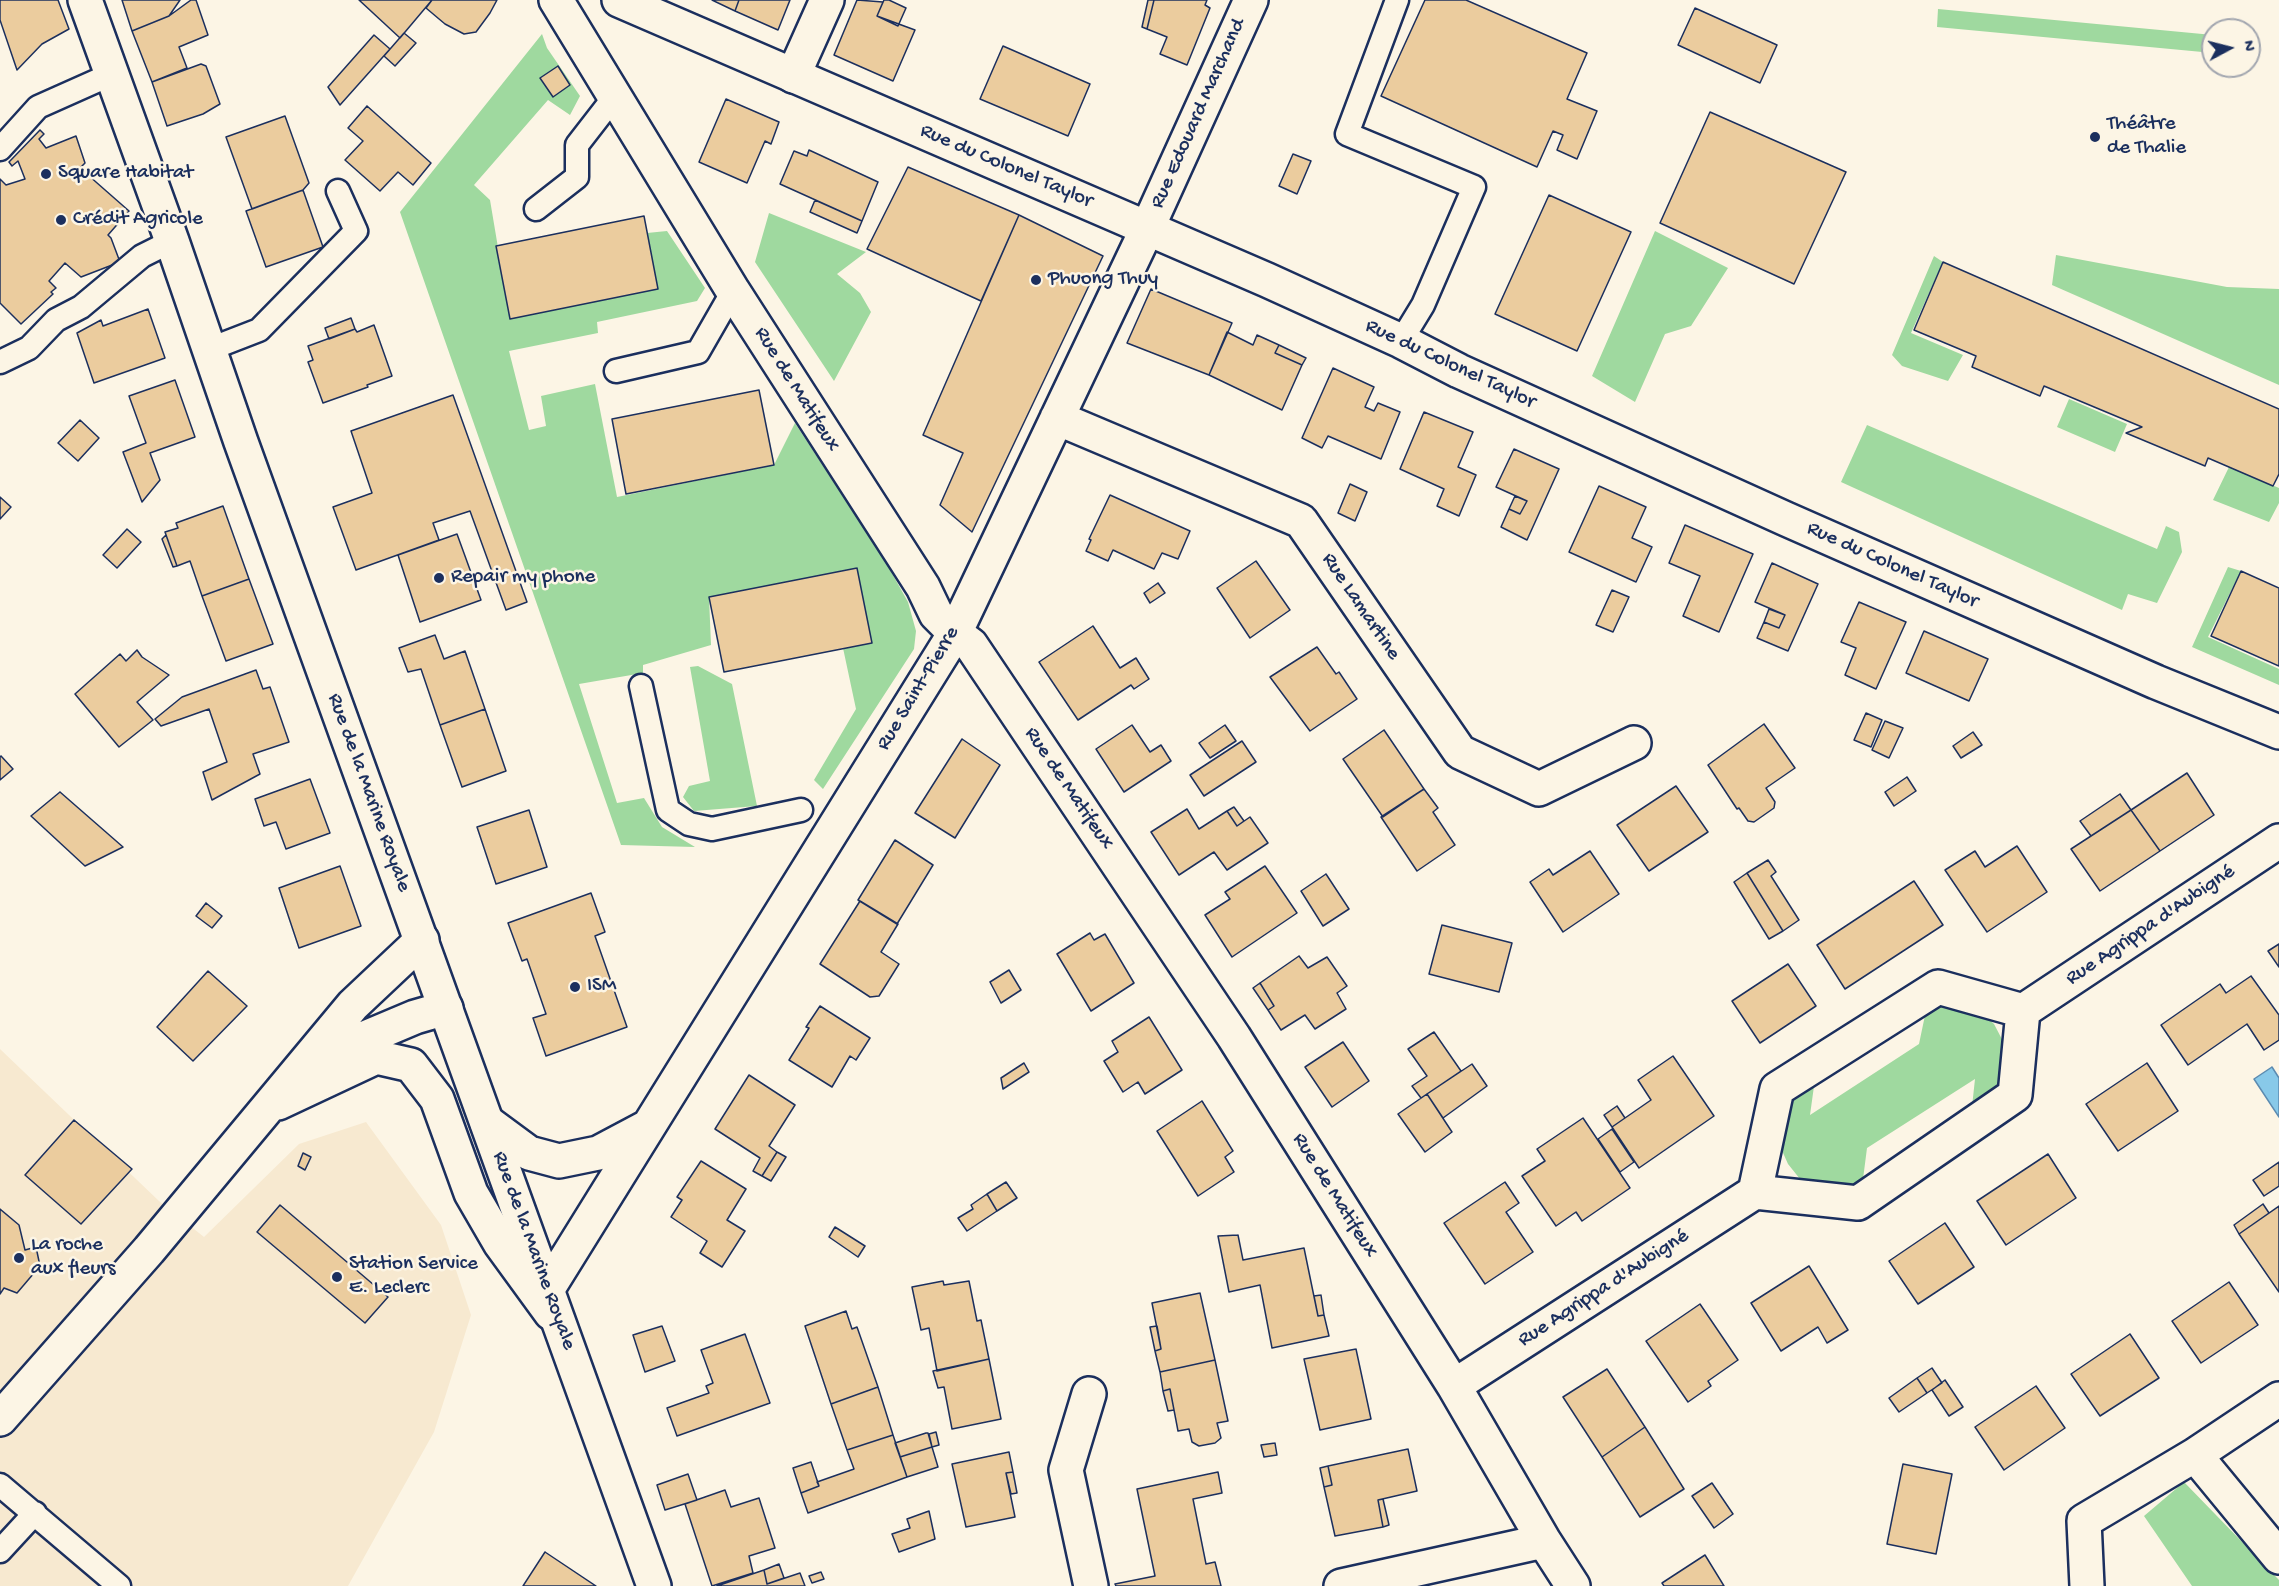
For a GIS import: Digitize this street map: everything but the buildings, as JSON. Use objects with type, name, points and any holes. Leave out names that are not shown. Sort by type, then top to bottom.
[{"type":"street","name":"Rue de la Marine Royale","points":[[85,0],[172,241],[241,442],[654,1586]]},
{"type":"street","name":"Rue de Matifeux","points":[[556,0],[733,291],[923,587],[936,614],[955,633],[972,645],[1234,1036],[1454,1386],[1544,1541],[1573,1586]]},
{"type":"street","name":"Rue du Colonel Taylor","points":[[619,0],[1267,280],[1786,519],[2156,682],[2279,732]]},
{"type":"street","points":[[793,76],[827,0]]},
{"type":"street","name":"Rue Edouard Marchand","points":[[1147,229],[1251,0]]},
{"type":"street","name":"Rue Saint-Pierre","points":[[548,1290],[955,633],[1147,229]]},
{"type":"street","name":"Rue Lamartine","points":[[1057,418],[1301,521],[1460,752],[1539,789],[1634,743]]},
{"type":"street","name":"Rue Agrippa d'Aubigné","points":[[2023,1011],[2279,841]]},
{"type":"street","points":[[0,1419],[149,1250],[353,1005],[422,940]]},
{"type":"street","points":[[1938,987],[2023,1011],[2015,1095],[1858,1203],[1755,1192],[1777,1089],[1938,987]]},
{"type":"street","points":[[270,1107],[358,1041],[415,1017],[446,1008]]},
{"type":"street","points":[[270,1107],[376,1057],[411,1065],[436,1099],[471,1193],[500,1243],[561,1326]]},
{"type":"street","points":[[487,1122],[529,1153],[559,1161],[598,1153],[648,1127]]},
{"type":"street","name":"Rue Agrippa d'Aubigné","points":[[1454,1386],[1755,1192]]},
{"type":"street","points":[[1089,1394],[1066,1470],[1091,1586]]},
{"type":"street","points":[[2087,1586],[2084,1521],[2195,1455],[2279,1399]]},
{"type":"street","points":[[2195,1455],[2279,1557]]},
{"type":"street","points":[[1341,1586],[1544,1541]]},
{"type":"lane","points":[[1397,0],[1347,134],[1474,187],[1423,305],[1401,341]]},
{"type":"lane","points":[[0,149],[38,107],[112,74]]},
{"type":"lane","points":[[536,209],[577,177],[577,145],[615,96]]},
{"type":"lane","points":[[210,349],[259,330],[356,231],[338,191]]},
{"type":"lane","points":[[0,362],[29,348],[56,320],[81,306],[142,256],[172,241]]},
{"type":"lane","points":[[616,371],[698,352],[733,291]]},
{"type":"lane","points":[[641,686],[668,810],[688,824],[712,829],[801,810]]},
{"type":"lane","points":[[0,1485],[110,1583]]},
{"type":"lane","points":[[0,1551],[34,1513]]},
{"type":"shaded area","points":[[0,1049],[159,1201],[204,1237],[299,1144],[366,1122],[441,1225],[471,1315],[434,1432],[348,1586],[0,1586]]},
{"type":"green space","points":[[1938,9],[2201,34],[2201,52],[1937,27]]},
{"type":"green space","points":[[542,34],[547,48],[580,96],[570,115],[548,100],[474,185],[490,200],[510,319],[658,289],[647,233],[667,231],[705,288],[697,301],[597,322],[598,333],[509,351],[529,430],[546,426],[541,396],[595,384],[617,497],[774,465],[795,423],[884,559],[908,602],[916,631],[914,649],[823,789],[814,780],[856,709],[843,648],[872,643],[856,568],[709,597],[711,645],[643,665],[643,673],[579,684],[617,803],[644,798],[662,827],[695,847],[621,845],[400,212]]},
{"type":"green space","points":[[769,213],[866,252],[837,274],[860,293],[871,312],[834,381],[755,262]]},
{"type":"green space","points":[[1655,231],[1728,268],[1691,326],[1665,334],[1635,402],[1592,376]]},
{"type":"green space","points":[[2056,255],[2227,287],[2279,289],[2279,385],[2052,285]]},
{"type":"green space","points":[[1934,256],[1943,262],[1911,333],[1963,355],[1948,381],[1902,366],[1892,355]]},
{"type":"green space","points":[[2069,399],[2127,424],[2115,452],[2057,427]]},
{"type":"green space","points":[[1867,425],[2157,549],[2166,526],[2179,532],[2182,552],[2157,603],[2128,594],[2122,610],[1841,482]]},
{"type":"green space","points":[[2229,467],[2279,488],[2279,503],[2269,522],[2213,500]]},
{"type":"green space","points":[[2228,567],[2241,571],[2208,637],[2279,669],[2279,685],[2192,647]]},
{"type":"green space","points":[[698,666],[732,684],[757,806],[694,811],[683,797],[689,786],[710,781],[690,667]]},
{"type":"green space","points":[[1928,1001],[1977,1008],[1994,1024],[2006,1047],[2000,1096],[1971,1116],[1975,1079],[1867,1148],[1862,1187],[1814,1189],[1800,1179],[1788,1164],[1780,1146],[1788,1097],[1815,1079],[1810,1115],[1919,1044]]},
{"type":"green space","points":[[2184,1482],[2279,1580],[2279,1586],[2192,1586],[2144,1516]]},
{"type":"water","points":[[2272,1067],[2279,1078],[2279,1117],[2254,1079]]},
{"type":"place","name":"Théâtre de Thalie","points":[[2095,137]]},
{"type":"place","name":"Square Habitat","points":[[46,174]]},
{"type":"place","name":"Crédit Agricole","points":[[61,220]]},
{"type":"place","name":"Phuong Thuy","points":[[1036,280]]},
{"type":"place","name":"Repair my phone","points":[[439,578]]},
{"type":"place","name":"ISM","points":[[575,987]]},
{"type":"place","name":"La roche aux fleurs","points":[[19,1258]]},
{"type":"place","name":"Station Service E. Leclerc","points":[[337,1277]]}]
